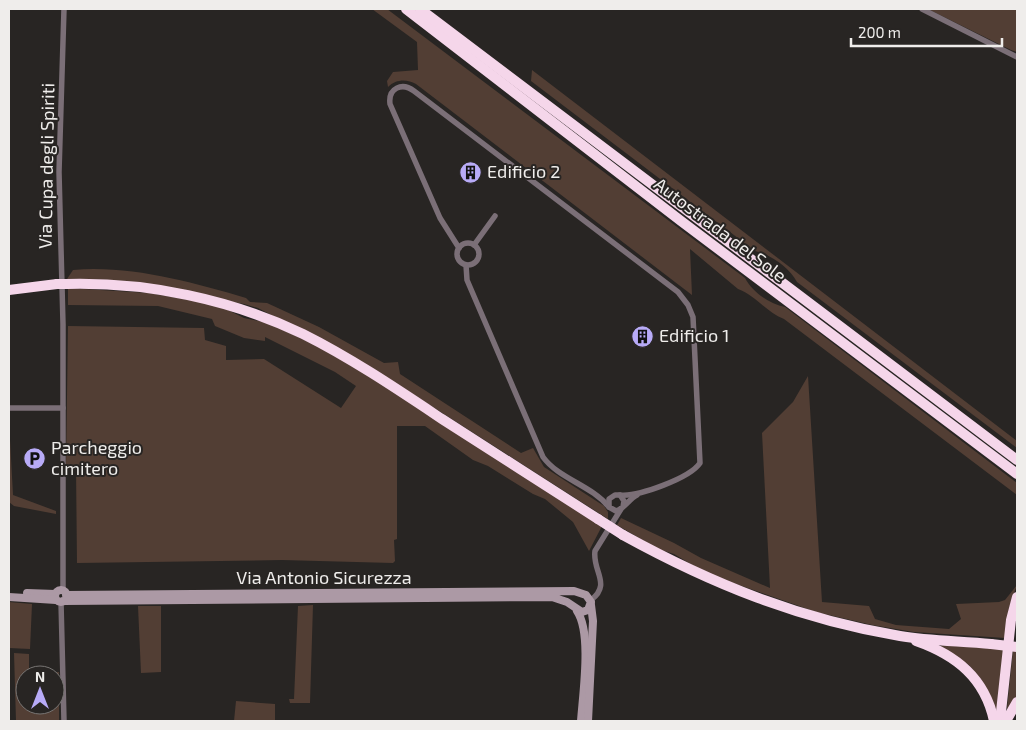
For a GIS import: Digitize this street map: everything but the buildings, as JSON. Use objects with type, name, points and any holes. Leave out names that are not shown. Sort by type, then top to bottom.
[{"type":"highway","name":"Autostrada del Sole","points":[[406,9],[689,227],[1017,474]]},
{"type":"highway","name":"Autostrada del Sole","points":[[420,9],[1017,460]]},
{"type":"highway","points":[[9,290],[57,284],[152,289],[214,302],[268,320],[303,334],[381,379],[623,535],[706,578],[758,600],[843,625],[901,636],[1017,646]]},
{"type":"highway","points":[[1000,721],[1011,620],[1017,597]]},
{"type":"highway","points":[[901,636],[949,655],[970,672],[985,693],[994,721]]},
{"type":"highway","points":[[1006,721],[1017,702]]},
{"type":"street","name":"Via Cupa degli Spiriti","points":[[64,9],[59,172],[63,324],[61,597],[64,721]]},
{"type":"street","points":[[922,9],[1017,58]]},
{"type":"street","points":[[595,494],[620,495],[640,492],[690,474],[695,470],[701,458],[693,317],[688,305],[678,292],[414,91],[406,86],[397,88],[391,94],[390,104],[440,218],[459,248],[458,258],[466,265],[467,280],[543,456],[551,465],[595,494],[616,511],[622,508],[624,501],[620,495]]},
{"type":"street","points":[[474,244],[495,216]]},
{"type":"street","points":[[459,248],[464,244],[474,244]]},
{"type":"street","points":[[466,265],[473,264],[478,258],[478,250],[474,244]]},
{"type":"street","points":[[9,408],[62,408]]},
{"type":"street","points":[[575,608],[586,612],[599,593],[601,585],[595,551],[627,501],[640,492]]},
{"type":"street","points":[[612,495],[608,501],[612,523]]},
{"type":"street","name":"Via Antonio Sicurezza","points":[[61,597],[574,591],[586,595],[591,603]]},
{"type":"street","points":[[9,592],[61,597]]},
{"type":"street","points":[[581,594],[574,599],[575,608],[583,622],[585,637],[582,721]]},
{"type":"street","points":[[9,597],[61,597]]},
{"type":"street","name":"Via Antonio Sicurezza","points":[[61,597],[552,597],[575,608]]},
{"type":"street","points":[[588,721],[593,621],[591,603]]},
{"type":"shaded area","points":[[372,9],[387,9],[745,278],[762,297],[785,307],[1017,483],[1017,495],[784,319],[750,295],[738,289],[690,249],[692,295],[416,84],[402,81],[394,82],[388,87],[387,81],[393,72],[418,70],[417,42]]},
{"type":"shaded area","points":[[928,9],[1017,9],[1017,52],[1011,50]]},
{"type":"shaded area","points":[[532,70],[1017,441],[1017,448],[797,282],[779,262],[755,251],[531,81]]},
{"type":"shaded area","points":[[95,269],[138,272],[204,286],[246,298],[250,302],[267,303],[319,327],[384,363],[398,362],[400,374],[521,453],[533,448],[544,467],[604,506],[608,512],[608,519],[372,368],[258,308],[109,280],[67,279],[73,270]]},
{"type":"shaded area","points":[[68,288],[149,293],[201,302],[224,308],[244,318],[268,323],[315,345],[361,371],[602,526],[589,551],[573,522],[545,499],[533,494],[488,466],[473,460],[425,426],[397,426],[397,539],[394,540],[395,561],[393,563],[282,560],[77,563],[76,467],[66,466],[68,326],[204,328],[205,340],[226,346],[226,360],[264,359],[341,408],[356,386],[335,372],[265,337],[265,341],[244,338],[215,326],[212,319],[158,306],[68,305]]},
{"type":"shaded area","points":[[808,376],[822,602],[869,606],[875,619],[896,625],[949,629],[961,619],[956,604],[999,602],[1005,600],[1017,585],[1009,608],[1005,638],[914,632],[872,625],[816,612],[722,579],[674,554],[658,549],[617,525],[621,518],[701,558],[770,588],[762,433],[793,402]]},
{"type":"shaded area","points":[[9,421],[13,495],[56,511],[56,514],[14,506],[9,502]]},
{"type":"shaded area","points":[[9,602],[32,604],[30,649],[9,648]]},
{"type":"shaded area","points":[[313,605],[310,703],[290,703],[289,699],[294,699],[298,606]]},
{"type":"shaded area","points":[[138,606],[161,606],[161,672],[141,673]]},
{"type":"shaded area","points":[[942,644],[1004,649],[997,711],[981,679],[969,665],[941,647]]},
{"type":"shaded area","points":[[1013,650],[1017,651],[1017,696],[1009,709],[1007,708]]},
{"type":"shaded area","points":[[14,653],[29,654],[29,665],[15,665],[15,687]]},
{"type":"shaded area","points":[[236,701],[275,704],[275,721],[234,721]]},
{"type":"shaded area","points":[[16,715],[59,715],[59,721],[16,721]]},
{"type":"place","name":"Edificio 2","points":[[471,172]]},
{"type":"place","name":"Edificio 1","points":[[643,336]]},
{"type":"place","name":"Parcheggio cimitero","points":[[35,458]]}]
